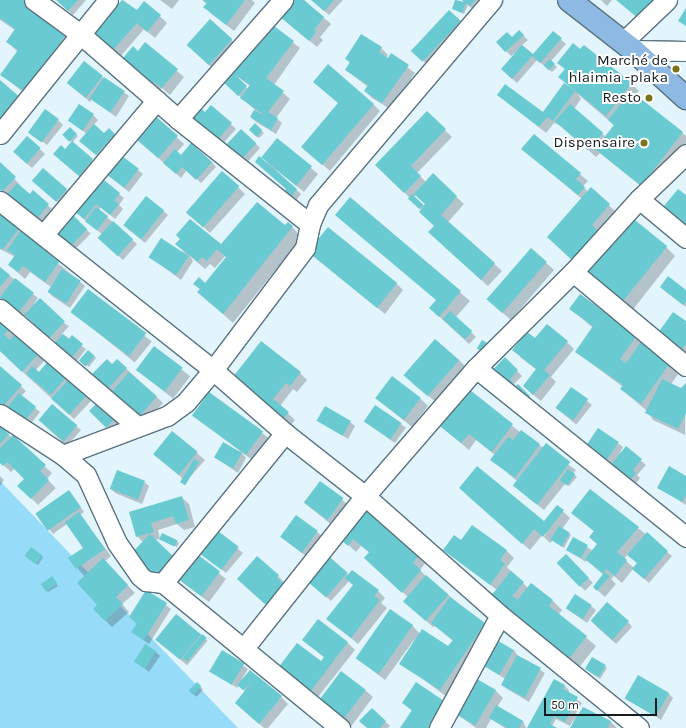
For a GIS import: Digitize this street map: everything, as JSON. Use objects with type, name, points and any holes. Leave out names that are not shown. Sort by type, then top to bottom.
[{"type":"main road","points":[[569,0],[628,46],[686,98]]},
{"type":"street","points":[[34,0],[79,33],[178,119],[310,224]]},
{"type":"street","points":[[0,134],[79,33],[108,0]]},
{"type":"street","points":[[178,119],[283,0]]},
{"type":"street","points":[[63,456],[174,411],[186,402],[214,370],[305,248],[310,224],[318,205],[492,0]]},
{"type":"street","points":[[628,46],[667,0]]},
{"type":"street","points":[[628,46],[686,51]]},
{"type":"street","points":[[44,234],[157,100]]},
{"type":"street","points":[[244,648],[365,496],[476,368],[573,272],[639,199],[686,154]]},
{"type":"street","points":[[639,199],[686,238]]},
{"type":"street","points":[[0,201],[44,234],[214,370],[285,433],[365,496],[618,721],[639,728]]},
{"type":"street","points":[[573,272],[686,366]]},
{"type":"street","points":[[0,309],[136,426]]},
{"type":"street","points":[[476,368],[686,537]]},
{"type":"street","points":[[0,414],[63,456],[86,475],[117,543],[140,576],[146,581],[163,582],[340,728]]},
{"type":"street","points":[[163,582],[285,433]]},
{"type":"street","points":[[439,728],[500,615]]},
{"type":"shaded area","points":[[0,481],[238,728],[0,728]]},
{"type":"building","points":[[0,0],[27,0],[69,30],[25,92],[0,75],[18,50],[6,42],[15,29],[0,18]]},
{"type":"building","points":[[56,0],[78,0],[68,11]]},
{"type":"building","points":[[122,0],[137,10],[144,1],[161,15],[147,32],[137,23],[112,51],[93,34]]},
{"type":"building","points":[[203,0],[245,0],[226,25],[203,7],[207,3]]},
{"type":"building","points":[[292,0],[304,0],[324,17],[314,30],[316,32],[309,41],[279,16]]},
{"type":"building","points":[[311,0],[334,0],[324,11]]},
{"type":"building","points":[[455,0],[464,2],[462,0],[475,0],[470,6],[466,3],[462,13],[452,9]]},
{"type":"building","points":[[616,0],[654,0],[638,18]]},
{"type":"building","points":[[686,8],[686,26],[678,21]]},
{"type":"building","points":[[449,10],[461,21],[423,62],[411,51]]},
{"type":"building","points":[[210,19],[232,39],[209,65],[187,45]]},
{"type":"building","points":[[270,23],[294,41],[266,78],[284,91],[268,112],[278,118],[271,130],[250,117],[254,110],[267,117],[240,98],[250,85],[234,74],[247,86],[238,96],[220,79],[229,69],[233,73]]},
{"type":"building","points":[[519,30],[524,35],[505,52],[496,42],[507,32],[512,37]]},
{"type":"building","points":[[553,31],[562,38],[540,63],[532,56],[512,79],[501,69],[522,45],[533,54]]},
{"type":"building","points":[[361,34],[382,47],[379,52],[388,58],[391,53],[409,65],[382,103],[364,91],[368,85],[345,70],[350,62],[345,59]]},
{"type":"building","points":[[145,42],[178,69],[162,88],[154,82],[149,88],[119,63],[133,46],[138,51]]},
{"type":"building","points":[[573,43],[580,49],[584,45],[632,83],[606,116],[558,77],[565,69],[557,63]]},
{"type":"building","points":[[550,59],[555,64],[549,70],[544,65]]},
{"type":"building","points":[[84,61],[103,76],[86,98],[67,83]]},
{"type":"building","points":[[328,64],[374,104],[322,165],[301,147],[338,103],[313,82]]},
{"type":"building","points":[[104,77],[125,91],[110,113],[89,99]]},
{"type":"building","points":[[0,80],[22,99],[0,124]]},
{"type":"building","points":[[564,83],[575,91],[553,121],[547,117],[539,127],[497,95],[505,84],[543,112]]},
{"type":"building","points":[[631,91],[683,132],[641,186],[595,149],[614,125],[608,120]]},
{"type":"building","points":[[79,104],[94,114],[83,131],[68,121]]},
{"type":"building","points":[[570,104],[603,133],[588,150],[555,121]]},
{"type":"building","points":[[197,105],[205,112],[211,105],[232,123],[214,144],[186,119]]},
{"type":"building","points":[[45,109],[59,119],[42,142],[28,132]]},
{"type":"building","points":[[427,111],[446,129],[411,166],[421,176],[404,193],[375,165]]},
{"type":"building","points":[[153,114],[178,136],[158,158],[133,137]]},
{"type":"building","points":[[255,123],[262,130],[257,137],[249,130]]},
{"type":"building","points":[[94,124],[104,133],[109,128],[115,134],[96,155],[79,141]]},
{"type":"building","points":[[70,127],[77,134],[69,142],[62,135]]},
{"type":"building","points":[[241,129],[256,143],[238,163],[223,149]]},
{"type":"building","points":[[534,134],[581,173],[576,179],[585,187],[578,195],[521,149]]},
{"type":"building","points":[[27,136],[41,148],[27,164],[13,152]]},
{"type":"building","points":[[277,138],[312,166],[296,186],[261,157]]},
{"type":"building","points":[[72,141],[93,159],[79,176],[53,154],[61,145],[65,149]]},
{"type":"building","points":[[191,143],[212,162],[196,180],[182,167],[176,174],[163,163],[175,149],[181,155]]},
{"type":"building","points":[[118,153],[139,169],[124,188],[104,172]]},
{"type":"building","points":[[259,156],[297,189],[287,202],[280,196],[286,189],[255,162]]},
{"type":"building","points":[[0,162],[16,177],[2,192],[0,190]]},
{"type":"building","points":[[43,168],[67,189],[56,202],[32,181]]},
{"type":"building","points":[[222,171],[239,186],[203,228],[186,213]]},
{"type":"building","points":[[433,173],[457,196],[441,215],[495,263],[481,280],[428,232],[434,226],[419,212],[425,204],[414,194]]},
{"type":"building","points":[[99,176],[120,193],[114,201],[119,204],[110,215],[96,204],[84,219],[75,212]]},
{"type":"building","points":[[17,183],[30,194],[33,190],[49,204],[34,222],[5,197]]},
{"type":"building","points":[[591,187],[610,204],[592,225],[599,232],[573,261],[547,237]]},
{"type":"building","points":[[678,189],[686,195],[686,233],[678,226],[682,222],[664,206]]},
{"type":"building","points":[[412,194],[424,205],[420,209],[408,198]]},
{"type":"building","points":[[146,196],[164,210],[141,239],[123,225]]},
{"type":"building","points":[[350,197],[461,291],[439,317],[429,308],[436,300],[335,215]]},
{"type":"building","points":[[257,202],[285,225],[288,222],[293,226],[223,314],[197,292],[200,289],[193,284],[199,277],[205,283],[226,257],[217,249],[207,261],[202,257],[198,262],[175,244],[180,239],[176,235],[190,219],[221,244]]},
{"type":"building","points":[[96,207],[108,216],[97,230],[85,221]]},
{"type":"building","points":[[0,212],[19,229],[2,250],[0,248]]},
{"type":"building","points":[[73,215],[87,229],[69,248],[55,233]]},
{"type":"building","points":[[630,216],[667,246],[620,304],[583,274]]},
{"type":"building","points":[[113,221],[133,239],[118,256],[98,238]]},
{"type":"building","points":[[328,227],[397,283],[377,308],[308,252]]},
{"type":"building","points":[[21,230],[59,262],[45,282],[23,266],[18,272],[8,265],[15,255],[7,250]]},
{"type":"building","points":[[161,238],[189,256],[176,275],[148,257]]},
{"type":"building","points":[[531,248],[547,262],[502,313],[486,299]]},
{"type":"building","points":[[0,267],[10,275],[0,287]]},
{"type":"building","points":[[62,269],[81,281],[66,304],[48,292]]},
{"type":"building","points":[[668,276],[686,290],[686,301],[683,305],[660,287]]},
{"type":"building","points":[[15,278],[34,293],[19,312],[0,298]]},
{"type":"building","points":[[88,289],[146,333],[129,356],[71,312]]},
{"type":"building","points":[[580,294],[637,335],[620,359],[626,363],[641,342],[670,363],[641,404],[620,389],[623,385],[575,352],[593,326],[569,309]]},
{"type":"building","points":[[40,298],[65,321],[49,338],[24,315]]},
{"type":"building","points":[[450,311],[472,331],[465,339],[443,319]]},
{"type":"building","points":[[673,312],[686,321],[686,344],[681,350],[658,333]]},
{"type":"building","points":[[0,316],[11,327],[4,335],[10,340],[17,332],[39,353],[22,372],[0,351]]},
{"type":"building","points":[[547,324],[568,341],[544,370],[550,375],[533,395],[523,386],[536,369],[512,350],[527,332],[535,338]]},
{"type":"building","points":[[63,334],[69,339],[72,335],[83,344],[69,361],[51,347]]},
{"type":"building","points":[[435,339],[459,360],[428,396],[404,375]]},
{"type":"building","points":[[482,340],[487,343],[482,352],[477,349]]},
{"type":"building","points":[[261,341],[301,372],[290,386],[286,383],[273,399],[289,412],[280,423],[229,382]]},
{"type":"building","points":[[154,346],[183,368],[165,392],[136,370]]},
{"type":"building","points":[[88,350],[95,356],[86,366],[79,361]]},
{"type":"building","points":[[505,357],[518,370],[510,379],[513,383],[506,391],[489,374]]},
{"type":"building","points":[[50,359],[68,375],[51,395],[26,374],[32,366],[39,372]]},
{"type":"building","points":[[107,359],[112,364],[117,359],[127,368],[105,392],[89,377]]},
{"type":"building","points":[[0,366],[22,385],[1,409],[0,407]]},
{"type":"building","points":[[129,372],[157,396],[137,420],[109,395]]},
{"type":"building","points":[[392,376],[421,398],[404,420],[375,398]]},
{"type":"building","points":[[70,378],[88,394],[69,415],[51,399]]},
{"type":"building","points":[[662,379],[681,388],[686,383],[686,413],[678,429],[645,413]]},
{"type":"building","points":[[518,384],[530,396],[522,404],[510,392]]},
{"type":"building","points":[[465,386],[513,424],[492,452],[469,434],[461,443],[436,423]]},
{"type":"building","points":[[571,387],[588,399],[573,420],[556,408]]},
{"type":"building","points":[[209,392],[263,431],[246,455],[192,415]]},
{"type":"building","points":[[19,393],[36,407],[20,427],[3,413]]},
{"type":"building","points":[[99,401],[116,418],[106,428],[89,411]]},
{"type":"building","points":[[52,404],[77,425],[64,441],[39,420]]},
{"type":"building","points":[[375,405],[402,423],[390,439],[364,422]]},
{"type":"building","points":[[325,406],[351,421],[342,436],[316,421]]},
{"type":"building","points":[[0,425],[9,434],[0,444]]},
{"type":"building","points":[[598,428],[619,442],[602,467],[581,453]]},
{"type":"building","points":[[521,430],[540,444],[515,478],[490,460],[508,437],[513,440]]},
{"type":"building","points":[[172,431],[198,452],[179,475],[153,454]]},
{"type":"building","points":[[13,435],[46,465],[40,471],[49,480],[31,499],[17,486],[24,479],[7,462],[3,466],[0,463],[0,448]]},
{"type":"building","points":[[223,442],[242,453],[233,469],[214,458]]},
{"type":"building","points":[[546,443],[570,462],[537,505],[513,486]]},
{"type":"building","points":[[626,446],[642,459],[633,470],[636,473],[625,487],[606,471]]},
{"type":"building","points":[[194,459],[199,462],[185,485],[180,482]]},
{"type":"building","points":[[477,466],[544,521],[557,505],[564,510],[543,537],[534,529],[522,544],[459,488]]},
{"type":"building","points":[[669,466],[686,476],[686,495],[682,502],[657,488]]},
{"type":"building","points":[[568,469],[575,474],[567,486],[560,480]]},
{"type":"building","points":[[117,470],[145,481],[138,499],[110,489]]},
{"type":"building","points":[[320,481],[343,498],[328,520],[304,503]]},
{"type":"building","points":[[590,489],[639,527],[617,552],[627,560],[615,576],[606,569],[604,572],[610,576],[597,591],[593,587],[603,574],[585,559],[597,544],[589,537],[594,531],[571,513]]},
{"type":"building","points":[[69,490],[81,507],[47,531],[35,514]]},
{"type":"building","points":[[182,496],[189,520],[176,524],[173,516],[151,523],[154,532],[136,537],[129,512]]},
{"type":"building","points":[[366,506],[383,519],[380,523],[420,554],[413,563],[421,570],[402,593],[364,558],[369,552],[353,539],[348,546],[340,539]]},
{"type":"building","points":[[79,512],[105,549],[76,569],[68,558],[83,548],[65,522]]},
{"type":"building","points":[[296,515],[318,531],[302,553],[280,537]]},
{"type":"building","points":[[472,525],[507,550],[500,560],[505,564],[490,585],[443,550],[454,535],[461,540]]},
{"type":"building","points":[[559,526],[570,533],[562,546],[551,540]]},
{"type":"building","points":[[214,528],[239,547],[221,570],[197,551]]},
{"type":"building","points":[[647,532],[668,551],[644,579],[632,569],[637,563],[627,555]]},
{"type":"building","points":[[162,533],[177,540],[174,547],[159,539]]},
{"type":"building","points":[[150,534],[176,559],[154,581],[128,556]]},
{"type":"building","points":[[573,537],[588,545],[581,558],[566,550]]},
{"type":"building","points":[[31,547],[42,555],[36,564],[25,556]]},
{"type":"building","points":[[193,551],[220,571],[201,596],[174,576]]},
{"type":"building","points":[[325,553],[348,573],[326,598],[303,578]]},
{"type":"building","points":[[566,554],[589,578],[580,587],[557,563]]},
{"type":"building","points":[[257,556],[279,575],[277,578],[284,584],[266,605],[237,579]]},
{"type":"building","points":[[103,558],[128,585],[116,597],[123,604],[105,621],[93,609],[97,605],[77,583]]},
{"type":"building","points":[[352,570],[379,590],[374,596],[380,600],[351,638],[326,619],[353,585],[345,578]]},
{"type":"building","points":[[511,571],[524,582],[512,596],[517,599],[515,603],[531,583],[553,600],[549,606],[587,636],[567,661],[490,597]]},
{"type":"building","points":[[426,575],[449,595],[426,621],[403,601]]},
{"type":"building","points":[[52,576],[57,583],[46,592],[41,584]]},
{"type":"building","points":[[146,590],[167,603],[144,640],[131,632],[137,623],[129,617]]},
{"type":"building","points":[[575,594],[592,605],[583,619],[566,608]]},
{"type":"building","points":[[450,597],[485,623],[440,690],[399,664],[422,629],[448,646],[453,640],[431,623]]},
{"type":"building","points":[[607,602],[629,621],[612,640],[591,621]]},
{"type":"building","points":[[390,609],[413,625],[379,674],[356,658]]},
{"type":"building","points":[[176,614],[201,634],[180,660],[155,640]]},
{"type":"building","points":[[318,619],[348,642],[307,696],[275,672],[297,643],[321,661],[324,657],[302,640]]},
{"type":"building","points":[[202,634],[207,638],[187,662],[182,658]]},
{"type":"building","points":[[493,638],[514,650],[499,675],[478,663]]},
{"type":"building","points":[[145,644],[156,651],[145,669],[134,662]]},
{"type":"building","points":[[222,650],[244,663],[231,685],[209,671]]},
{"type":"building","points":[[517,655],[541,668],[525,698],[501,685]]},
{"type":"building","points":[[592,657],[606,665],[599,677],[585,669]]},
{"type":"building","points":[[250,670],[282,696],[259,724],[235,703],[251,683],[243,690],[237,685]]},
{"type":"building","points":[[341,671],[366,690],[339,725],[315,706]]},
{"type":"building","points":[[470,675],[496,690],[475,726],[450,711]]},
{"type":"building","points":[[638,675],[669,693],[656,716],[624,698]]},
{"type":"building","points":[[554,679],[565,685],[563,689],[578,697],[565,722],[554,716],[550,724],[557,728],[527,728]]},
{"type":"building","points":[[197,682],[201,686],[193,695],[189,690]]},
{"type":"building","points":[[416,682],[444,701],[429,724],[430,728],[400,728],[412,710],[402,703]]},
{"type":"building","points":[[496,705],[523,721],[519,728],[507,728],[489,718]]},
{"type":"building","points":[[583,707],[611,721],[607,728],[570,728]]},
{"type":"building","points":[[372,708],[386,721],[380,728],[367,728],[359,721]]},
{"type":"place","name":"Marché de hlaimia -plaka","points":[[676,69]]},
{"type":"place","name":"Resto","points":[[649,98]]},
{"type":"place","name":"Dispensaire","points":[[644,143]]}]
